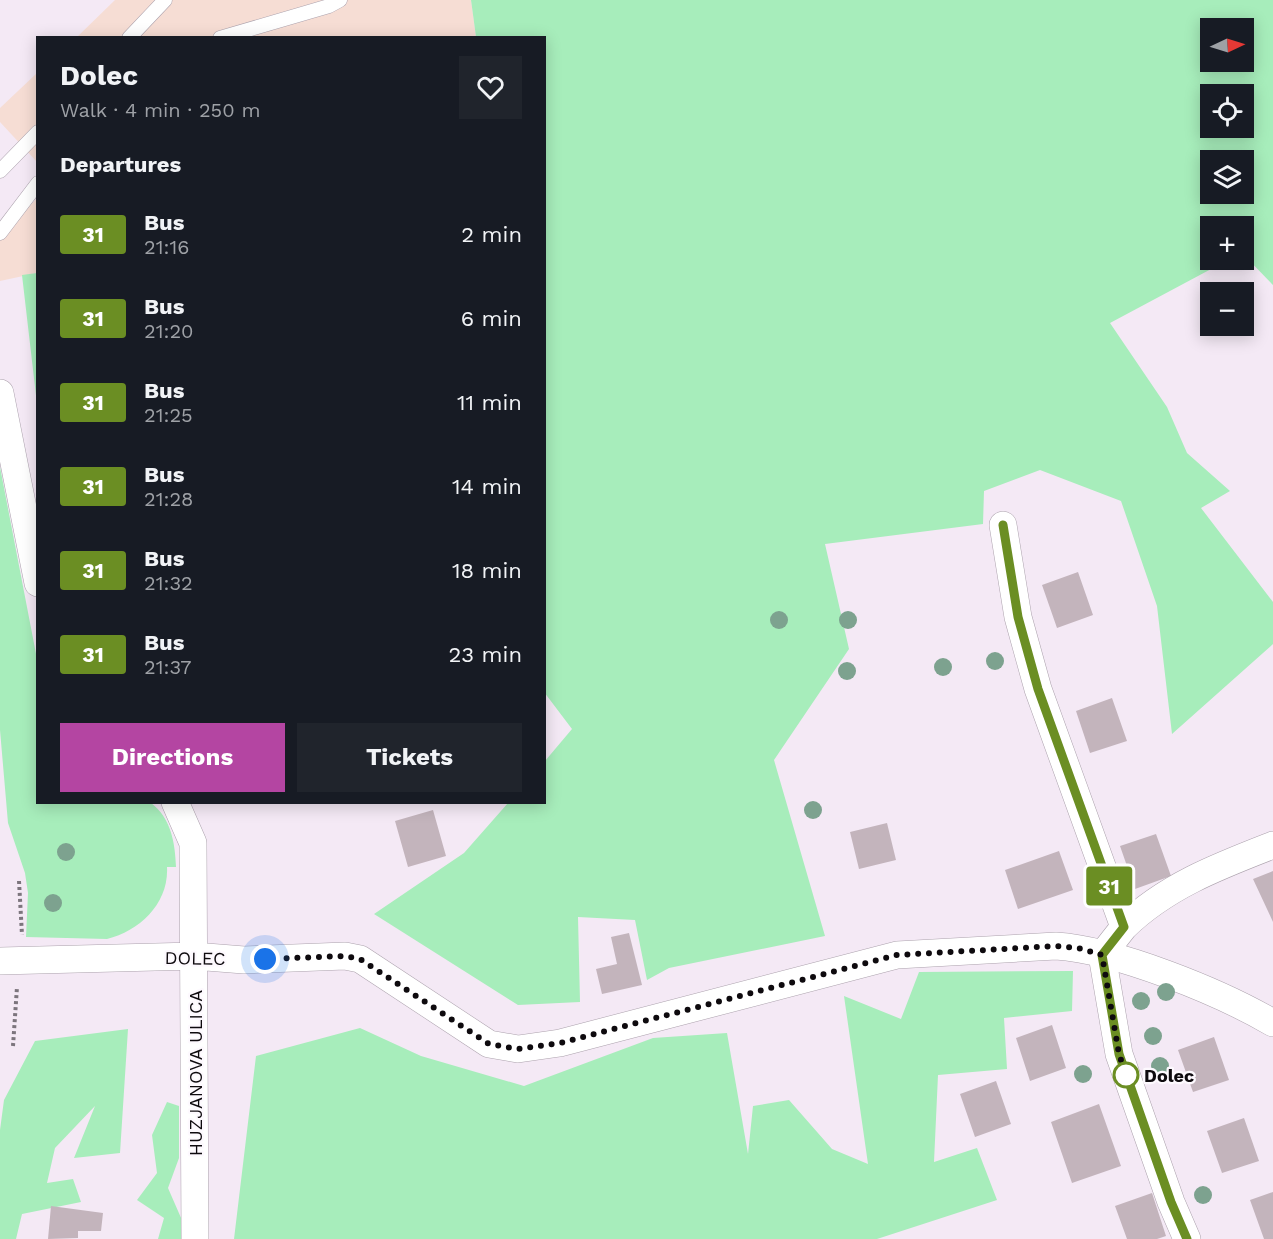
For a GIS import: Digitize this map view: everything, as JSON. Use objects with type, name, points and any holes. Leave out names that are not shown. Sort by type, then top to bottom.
[{"type":"street","points":[[0,393],[36,573]]},
{"type":"street","points":[[1003,525],[1018,617],[1038,689],[1124,927]]},
{"type":"street","name":"HUZJANOVA ULICA","points":[[176,804],[193,843],[196,1014],[195,1239]]},
{"type":"street","points":[[1187,1239],[1171,1202],[1119,1054],[1102,955],[1140,911],[1202,872],[1273,845]]},
{"type":"street","name":"DOLEC","points":[[0,961],[194,956],[244,960],[345,956],[360,959],[489,1044],[518,1049],[560,1043],[897,955],[1056,946],[1078,948],[1159,973],[1242,1005],[1273,1023]]},
{"type":"lane","points":[[131,36],[165,0]]},
{"type":"lane","points":[[227,36],[329,6],[340,0]]},
{"type":"lane","points":[[0,171],[36,134]]},
{"type":"lane","points":[[0,233],[36,186]]},
{"type":"path","points":[[20,881],[23,942]]},
{"type":"path","points":[[13,1046],[17,987]]},
{"type":"shaded area","points":[[115,0],[471,0],[476,36],[78,36]]},
{"type":"shaded area","points":[[36,74],[36,161],[0,122],[0,108]]},
{"type":"shaded area","points":[[36,199],[36,273],[0,281],[0,238]]},
{"type":"green space","points":[[471,0],[1273,0],[1273,285],[1254,265],[1254,216],[1200,216],[1200,270],[1209,270],[1110,323],[1167,407],[1187,453],[1230,491],[1201,508],[1273,602],[1273,644],[1172,734],[1157,606],[1121,501],[1040,470],[984,491],[983,524],[825,544],[849,649],[774,760],[825,936],[669,968],[647,980],[635,920],[578,917],[580,1002],[518,1005],[374,914],[464,853],[507,804],[546,804],[546,760],[572,729],[546,695],[546,36],[476,36]]},
{"type":"green space","points":[[36,273],[36,395],[22,275]]},
{"type":"green space","points":[[0,467],[36,654],[36,804],[152,804],[163,816],[171,831],[176,867],[167,867],[163,892],[158,903],[150,914],[131,929],[107,939],[26,937],[28,893],[25,873],[8,823],[0,730]]},
{"type":"green space","points":[[1073,971],[1072,1011],[1004,1018],[1007,1069],[938,1075],[934,1162],[977,1148],[997,1200],[877,1239],[234,1239],[256,1056],[360,1028],[421,1056],[524,1086],[653,1038],[727,1033],[748,1154],[753,1106],[789,1100],[832,1149],[868,1164],[844,996],[901,1019],[919,972]]},
{"type":"green space","points":[[128,1029],[120,1153],[74,1158],[95,1106],[55,1148],[47,1183],[73,1179],[81,1202],[22,1214],[16,1239],[0,1239],[0,1130],[4,1100],[35,1041]]},
{"type":"green space","points":[[167,1102],[179,1106],[179,1158],[168,1188],[185,1227],[182,1239],[158,1239],[164,1218],[137,1200],[157,1173],[152,1135]]},
{"type":"building","points":[[1078,572],[1093,615],[1057,628],[1042,585]]},
{"type":"building","points":[[1112,698],[1127,741],[1090,753],[1076,711]]},
{"type":"building","points":[[433,810],[446,856],[408,867],[395,821]]},
{"type":"building","points":[[887,823],[896,860],[859,869],[850,832]]},
{"type":"building","points":[[1156,834],[1171,876],[1135,889],[1120,846]]},
{"type":"building","points":[[1059,851],[1073,890],[1018,909],[1005,870]]},
{"type":"building","points":[[1273,871],[1273,922],[1253,879]]},
{"type":"building","points":[[629,933],[642,985],[602,994],[596,969],[617,964],[611,937]]},
{"type":"building","points":[[1052,1025],[1066,1068],[1030,1081],[1016,1038]]},
{"type":"building","points":[[1214,1037],[1229,1080],[1193,1092],[1178,1050]]},
{"type":"building","points":[[996,1081],[1011,1124],[975,1137],[960,1094]]},
{"type":"building","points":[[1099,1104],[1121,1166],[1072,1183],[1051,1122]]},
{"type":"building","points":[[1244,1118],[1259,1161],[1222,1173],[1207,1131]]},
{"type":"building","points":[[1273,1192],[1273,1239],[1264,1239],[1250,1200]]},
{"type":"building","points":[[1152,1193],[1166,1236],[1157,1239],[1127,1239],[1115,1206]]},
{"type":"building","points":[[51,1206],[103,1213],[101,1231],[78,1231],[78,1238],[48,1239]]},
{"type":"bus line","name":"31","points":[[1003,525],[1018,617],[1038,689],[1124,927],[1102,955],[1119,1054],[1171,1202],[1187,1239]]},
{"type":"place","name":"Dolec","points":[[1126,1075]]},
{"type":"route","points":[[265,959],[345,956],[360,959],[371,964],[460,1027],[489,1044],[518,1049],[560,1043],[897,955],[1004,948],[1056,946],[1078,948],[1102,955],[1119,1054],[1126,1075]]}]
